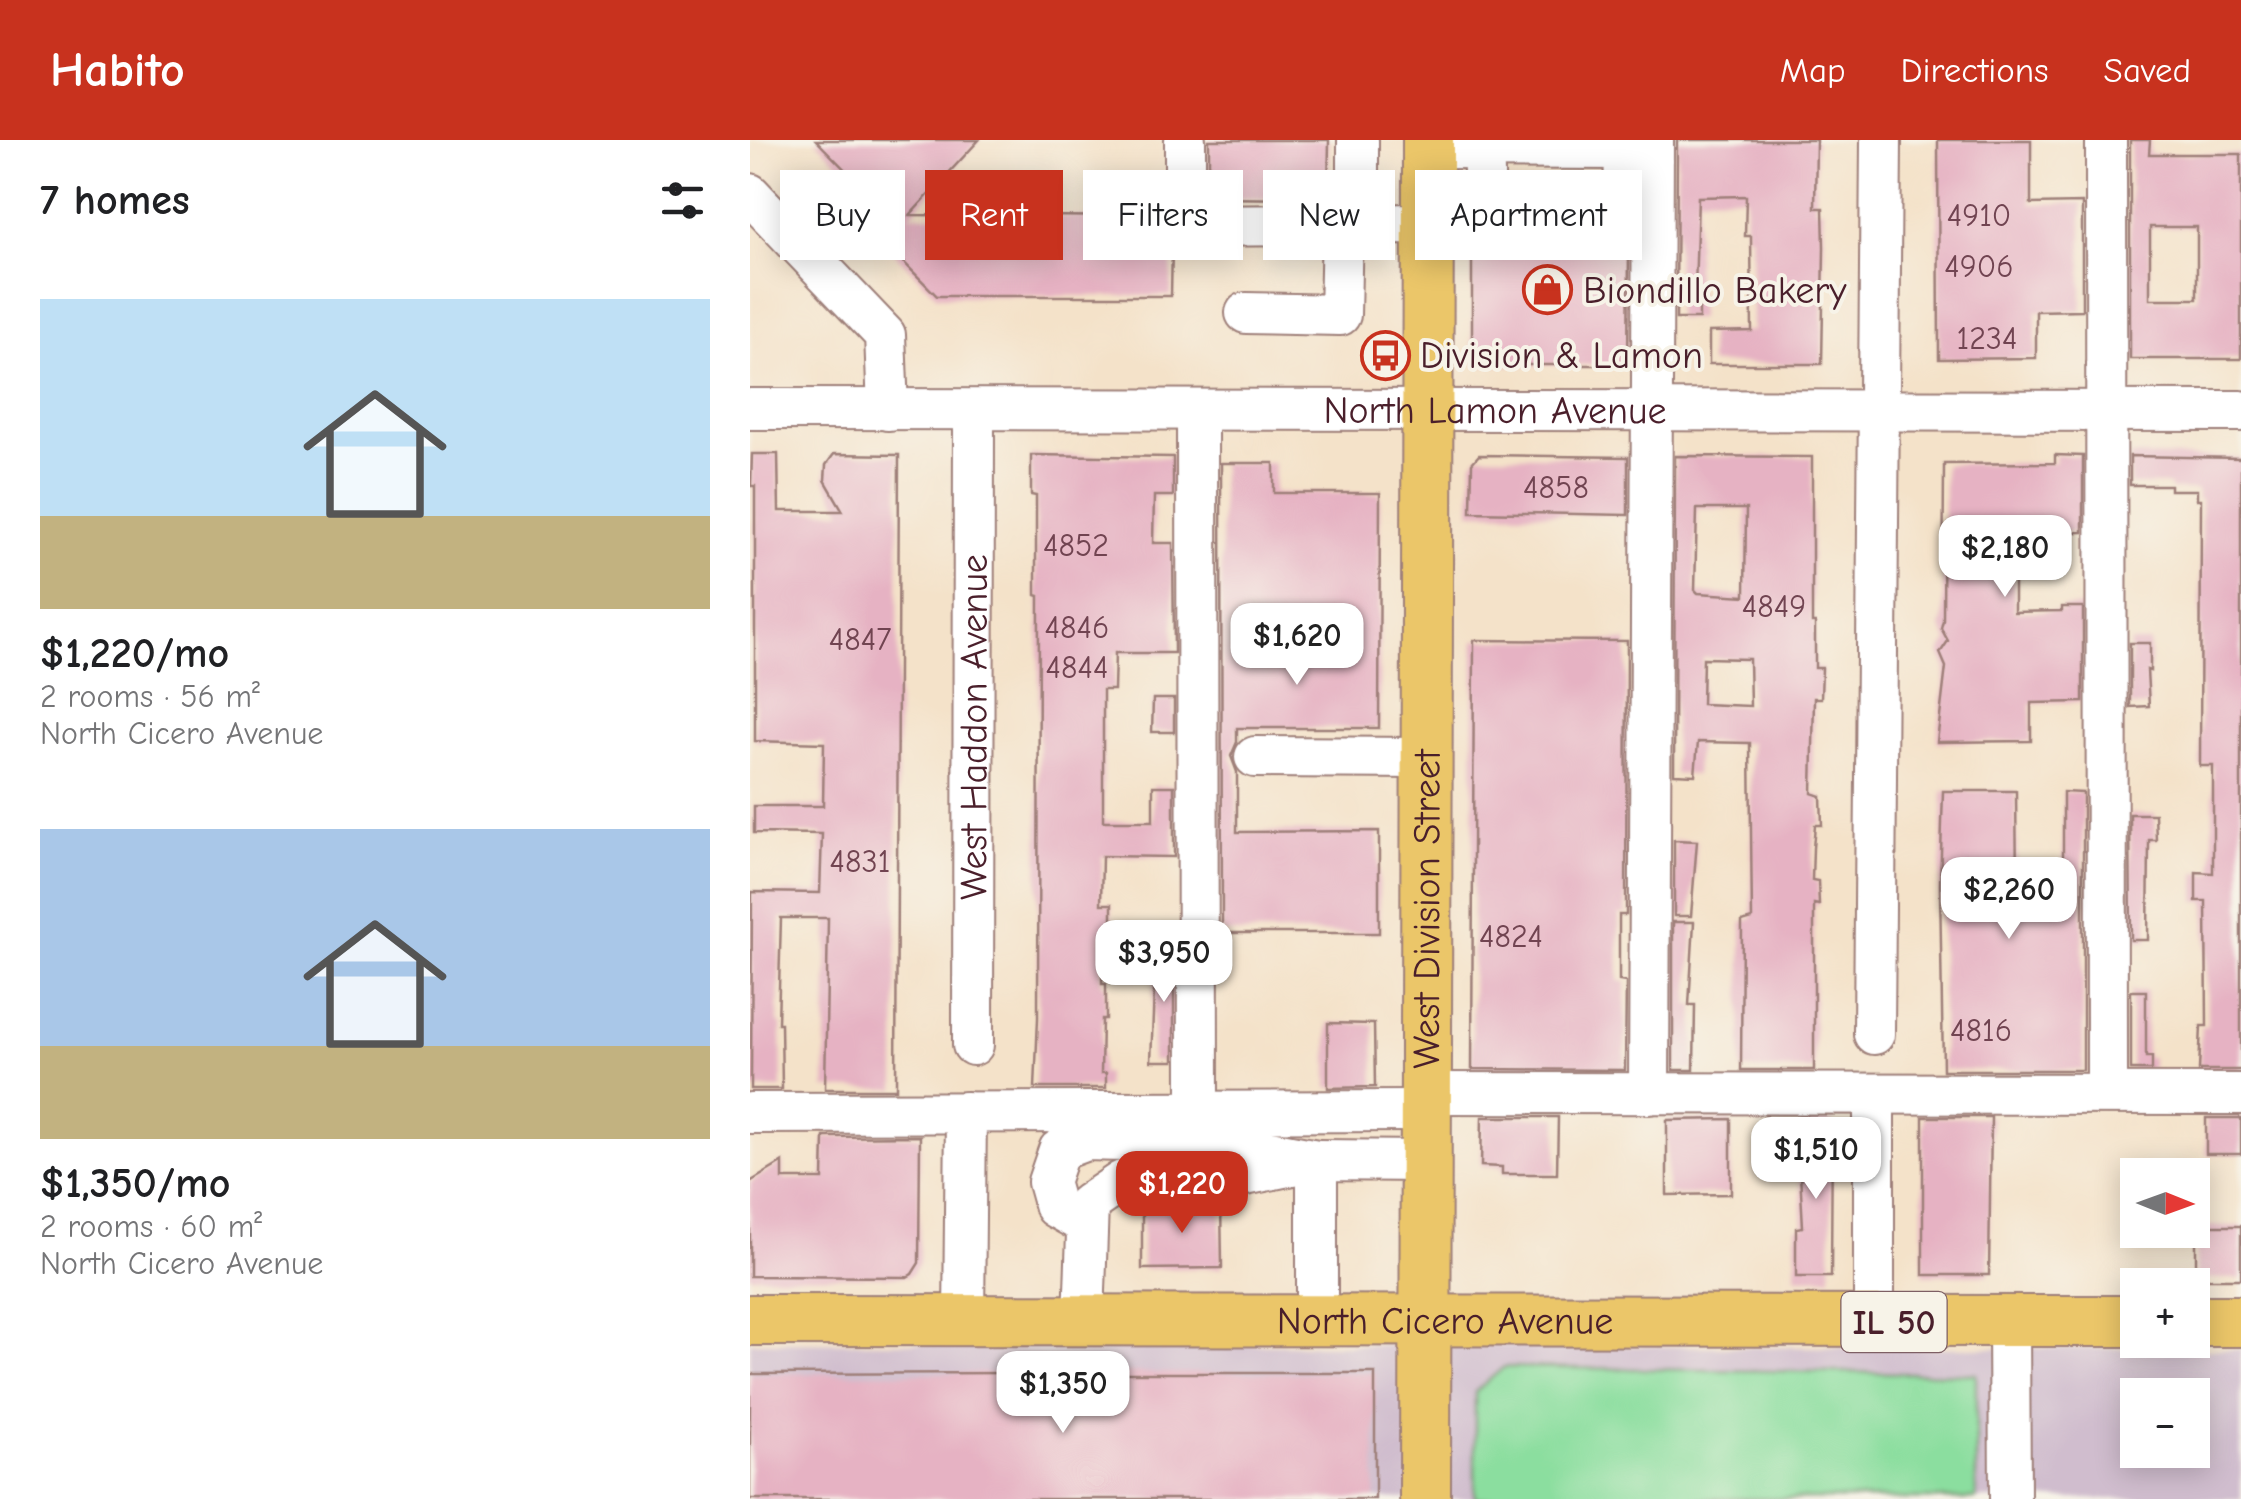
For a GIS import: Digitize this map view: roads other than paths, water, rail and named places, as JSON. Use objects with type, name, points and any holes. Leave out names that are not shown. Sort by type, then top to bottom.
[{"type":"main road","name":"West Division Street","points":[[1428,144],[1428,170]]},
{"type":"main road","name":"West Division Street","points":[[1425,1499],[1428,260]]},
{"type":"main road","name":"North Cicero Avenue","points":[[750,1320],[2120,1321]]},
{"type":"main road","points":[[2210,1321],[2241,1321]]},
{"type":"street","points":[[1185,140],[1185,226],[1263,226]]},
{"type":"street","points":[[1355,170],[1358,140]]},
{"type":"street","points":[[1874,1034],[1881,140]]},
{"type":"street","points":[[2106,140],[2106,1093]]},
{"type":"street","points":[[1483,143],[1485,208],[1495,214],[1606,218],[1624,214],[1635,143]]},
{"type":"street","points":[[1428,144],[1635,143]]},
{"type":"street","points":[[1635,143],[1652,410],[1649,1094]]},
{"type":"street","points":[[750,194],[885,335],[888,410]]},
{"type":"street","points":[[1246,313],[1340,316],[1346,260]]},
{"type":"street","name":"North Lamon Avenue","points":[[750,409],[2241,411]]},
{"type":"street","name":"West Haddon Avenue","points":[[973,1045],[974,410]]},
{"type":"street","points":[[1197,410],[1198,1112]]},
{"type":"street","points":[[1255,757],[1426,758]]},
{"type":"street","points":[[750,1113],[1198,1112],[1649,1094],[2241,1094]]},
{"type":"street","points":[[1874,1094],[1874,1322]]},
{"type":"street","points":[[964,1320],[966,1112]]},
{"type":"street","points":[[1087,1225],[1055,1207],[1048,1182],[1058,1150],[1086,1140],[1230,1144],[1316,1160],[1425,1161]]},
{"type":"street","points":[[1084,1320],[1088,1204],[1122,1180],[1230,1178],[1316,1160]]},
{"type":"street","points":[[1316,1160],[1317,1320]]},
{"type":"street","points":[[2009,1322],[2010,1499]]},
{"type":"place","name":"Biondillo Bakery","points":[[1548,290]]},
{"type":"place","name":"Division & Lamon","points":[[1385,355]]}]
